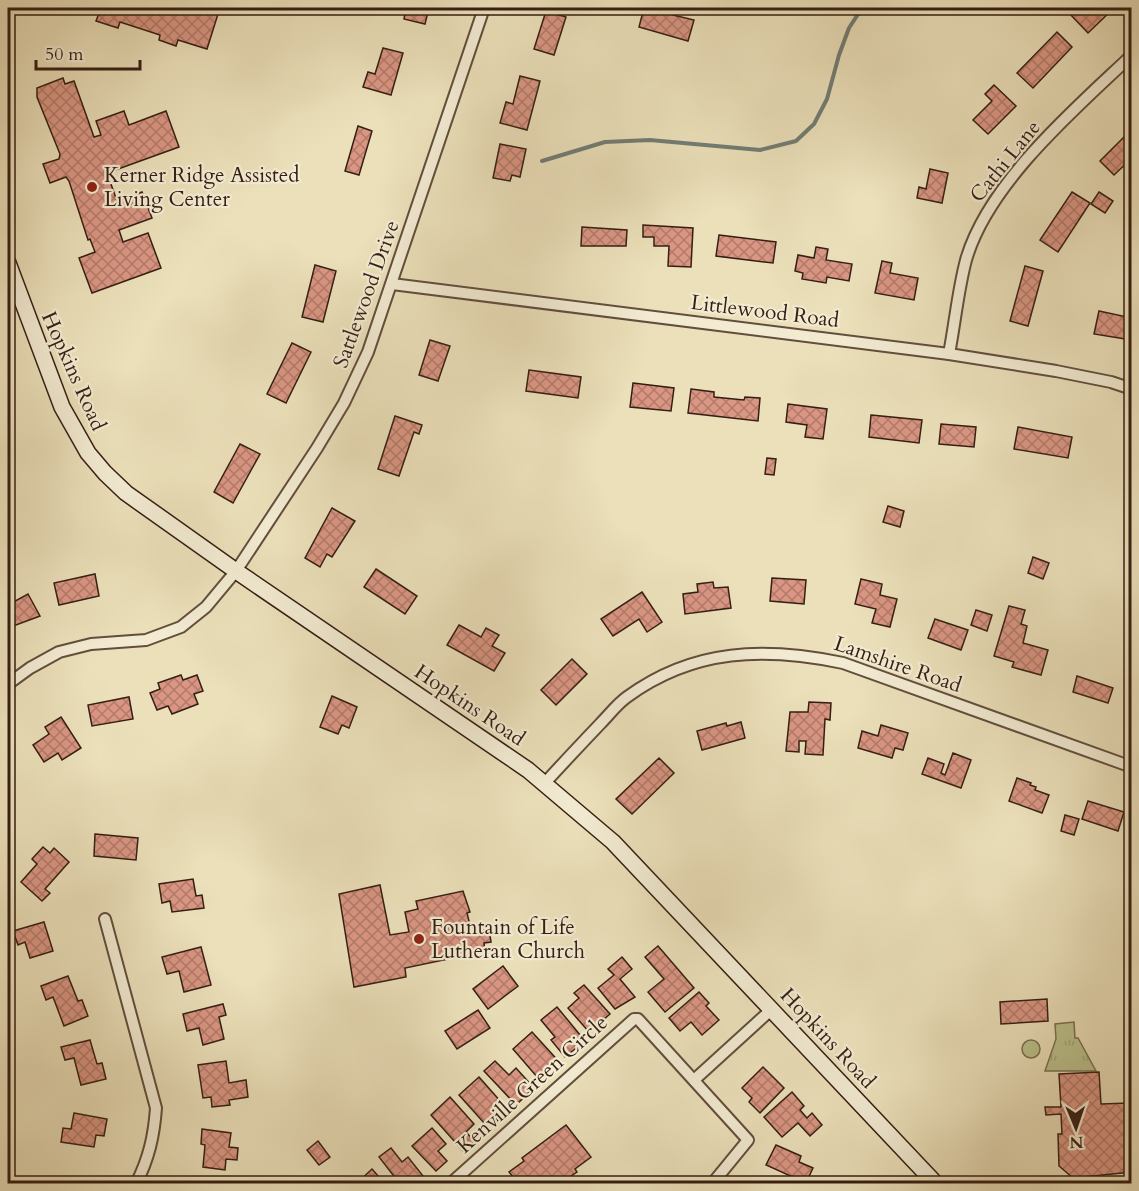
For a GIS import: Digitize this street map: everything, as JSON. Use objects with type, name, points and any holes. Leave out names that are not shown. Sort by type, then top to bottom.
[{"type":"main road","name":"Hopkins Road","points":[[8,263],[62,407],[88,453],[126,493],[236,572],[544,783],[613,842],[936,1184]]},
{"type":"street","name":"Sattlewood Drive","points":[[8,684],[58,652],[92,644],[146,640],[181,627],[207,607],[236,572],[344,403],[368,352],[484,8]]},
{"type":"street","name":"Cathi Lane","points":[[949,354],[966,259],[981,223],[1009,181],[1063,121],[1131,55]]},
{"type":"street","name":"Littlewood Road","points":[[392,284],[949,354],[1067,373],[1111,382],[1131,389]]},
{"type":"street","name":"Lamshire Road","points":[[544,783],[625,698],[655,680],[688,665],[746,652],[809,656],[843,663],[1131,767]]},
{"type":"street","points":[[105,920],[156,1108],[154,1138],[146,1164],[136,1184]]},
{"type":"street","points":[[694,1080],[772,1009]]},
{"type":"street","name":"Kenville Green Circle","points":[[450,1184],[634,1019],[638,1019],[748,1140],[712,1184]]},
{"type":"green space","points":[[1074,1022],[1075,1038],[1078,1038],[1096,1071],[1045,1071],[1056,1039],[1055,1024]]},
{"type":"green space","points":[[1027,1040],[1035,1040],[1040,1045],[1038,1056],[1027,1058],[1022,1053],[1022,1045]]},
{"type":"building","points":[[101,8],[200,8],[218,14],[207,49],[178,40],[176,46],[159,40],[160,35],[120,22],[118,28],[96,21]]},
{"type":"building","points":[[406,8],[429,8],[425,24],[404,19]]},
{"type":"building","points":[[644,8],[694,20],[688,41],[639,27]]},
{"type":"building","points":[[1072,8],[1114,8],[1088,33],[1067,11]]},
{"type":"building","points":[[546,11],[566,17],[554,55],[534,49]]},
{"type":"building","points":[[1057,32],[1072,47],[1033,88],[1017,73]]},
{"type":"building","points":[[383,48],[403,53],[391,95],[363,87],[368,72],[375,74]]},
{"type":"building","points":[[520,76],[540,81],[527,130],[500,123],[506,102],[513,104]]},
{"type":"building","name":"Kerner Ridge Assisted Living Center","points":[[63,78],[65,84],[74,81],[94,137],[101,135],[96,121],[124,111],[129,125],[166,111],[179,147],[107,173],[117,201],[142,192],[152,218],[119,230],[123,242],[148,233],[161,268],[92,293],[79,258],[95,252],[90,239],[88,240],[69,181],[66,177],[50,183],[43,164],[59,159],[60,154],[37,97],[37,88]]},
{"type":"building","points":[[994,85],[1016,106],[988,134],[973,120],[992,101],[985,94]]},
{"type":"building","points":[[358,126],[372,131],[359,175],[345,171]]},
{"type":"building","points":[[1132,129],[1132,158],[1114,175],[1100,161]]},
{"type":"building","points":[[500,144],[526,149],[520,177],[512,175],[510,181],[493,178]]},
{"type":"building","points":[[930,169],[948,173],[942,203],[917,198],[919,187],[926,189]]},
{"type":"building","points":[[1072,192],[1090,203],[1058,252],[1040,240]]},
{"type":"building","points":[[1099,192],[1113,201],[1105,213],[1091,204]]},
{"type":"building","points":[[643,225],[693,228],[691,267],[668,266],[669,246],[654,246],[654,237],[643,237]]},
{"type":"building","points":[[582,227],[627,230],[626,246],[581,246]]},
{"type":"building","points":[[719,235],[776,242],[773,263],[716,256]]},
{"type":"building","points":[[816,247],[828,249],[826,260],[852,264],[849,281],[827,277],[826,283],[802,279],[803,273],[795,271],[798,255],[814,258]]},
{"type":"building","points":[[882,261],[892,263],[890,273],[918,278],[914,300],[875,293]]},
{"type":"building","points":[[315,265],[336,271],[323,322],[302,317]]},
{"type":"building","points":[[1025,266],[1043,271],[1028,326],[1010,321]]},
{"type":"building","points":[[1099,311],[1132,318],[1132,340],[1094,334]]},
{"type":"building","points":[[430,340],[450,346],[438,381],[419,375]]},
{"type":"building","points":[[292,343],[311,352],[286,403],[267,394]]},
{"type":"building","points":[[529,370],[581,377],[578,398],[526,391]]},
{"type":"building","points":[[633,383],[674,388],[671,411],[630,407]]},
{"type":"building","points":[[691,389],[714,392],[714,397],[744,400],[745,397],[760,398],[758,421],[688,413]]},
{"type":"building","points":[[788,404],[827,409],[823,439],[805,437],[807,425],[786,422]]},
{"type":"building","points":[[871,415],[922,420],[919,443],[869,437]]},
{"type":"building","points":[[395,416],[422,425],[419,434],[414,432],[399,476],[378,469]]},
{"type":"building","points":[[941,424],[976,427],[974,447],[939,444]]},
{"type":"building","points":[[1018,427],[1072,437],[1068,458],[1014,449]]},
{"type":"building","points":[[240,444],[260,454],[233,503],[214,492]]},
{"type":"building","points":[[767,458],[776,459],[774,475],[765,474]]},
{"type":"building","points":[[888,506],[904,511],[900,527],[883,522]]},
{"type":"building","points":[[332,508],[355,521],[332,557],[327,554],[320,567],[305,558]]},
{"type":"building","points":[[1033,557],[1049,563],[1043,579],[1028,573]]},
{"type":"building","points":[[376,569],[417,596],[405,614],[364,587]]},
{"type":"building","points":[[95,574],[99,596],[59,605],[54,583]]},
{"type":"building","points":[[772,578],[806,580],[804,604],[770,601]]},
{"type":"building","points":[[861,579],[882,584],[880,595],[897,599],[890,627],[872,623],[876,609],[855,604]]},
{"type":"building","points":[[713,582],[714,588],[728,587],[731,608],[685,614],[683,594],[698,592],[697,584]]},
{"type":"building","points":[[642,592],[662,622],[647,632],[639,619],[613,636],[601,619]]},
{"type":"building","points":[[28,594],[40,616],[8,628],[8,605]]},
{"type":"building","points":[[1009,606],[1025,610],[1021,624],[1027,626],[1023,643],[1048,650],[1041,675],[1012,667],[1014,662],[994,656]]},
{"type":"building","points":[[976,610],[992,615],[987,631],[971,625]]},
{"type":"building","points":[[935,619],[968,630],[961,650],[928,638]]},
{"type":"building","points":[[459,625],[481,637],[486,628],[499,635],[492,646],[505,653],[494,671],[447,645]]},
{"type":"building","points":[[572,659],[587,674],[556,705],[541,690]]},
{"type":"building","points":[[181,675],[183,680],[197,675],[203,691],[194,694],[198,704],[172,714],[168,706],[157,710],[150,693],[160,689],[158,683]]},
{"type":"building","points":[[1077,676],[1113,688],[1108,703],[1073,692]]},
{"type":"building","points":[[332,696],[357,707],[349,728],[342,725],[338,734],[320,727]]},
{"type":"building","points":[[129,697],[133,719],[92,726],[88,705]]},
{"type":"building","points":[[809,702],[831,703],[830,720],[825,719],[823,755],[805,754],[806,741],[799,741],[799,752],[786,751],[790,712],[808,712]]},
{"type":"building","points":[[61,717],[81,748],[62,760],[58,753],[44,762],[33,745],[49,734],[45,727]]},
{"type":"building","points":[[741,722],[745,738],[702,750],[697,731],[726,723],[727,726]]},
{"type":"building","points":[[881,725],[908,733],[903,750],[895,748],[892,758],[858,748],[862,731],[878,736]]},
{"type":"building","points":[[953,753],[971,760],[961,788],[922,774],[928,758],[944,764],[941,773],[945,775]]},
{"type":"building","points":[[659,758],[674,773],[632,814],[616,799]]},
{"type":"building","points":[[1017,778],[1031,783],[1030,785],[1036,787],[1035,790],[1049,795],[1042,813],[1009,801]]},
{"type":"building","points":[[1088,801],[1124,812],[1118,831],[1082,819]]},
{"type":"building","points":[[1065,815],[1079,819],[1074,835],[1061,831]]},
{"type":"building","points":[[95,834],[138,838],[136,860],[94,856]]},
{"type":"building","points":[[43,847],[50,853],[54,848],[69,862],[45,889],[50,893],[42,901],[21,882],[37,864],[32,859]]},
{"type":"building","points":[[193,879],[196,896],[202,895],[204,908],[172,912],[170,901],[162,903],[159,884]]},
{"type":"building","name":"Fountain of Life Lutheran Church","points":[[380,885],[390,935],[409,932],[405,912],[418,909],[416,901],[463,891],[470,912],[467,913],[470,925],[466,927],[480,924],[481,931],[489,929],[491,942],[484,943],[485,950],[472,954],[405,968],[406,977],[354,987],[339,894]]},
{"type":"building","points":[[44,922],[53,951],[30,958],[25,942],[18,945],[13,931]]},
{"type":"building","points":[[658,946],[694,988],[665,1012],[648,992],[664,979],[645,957]]},
{"type":"building","points":[[201,947],[211,985],[184,992],[179,971],[167,974],[162,957]]},
{"type":"building","points":[[622,957],[632,969],[620,979],[635,997],[615,1009],[598,988],[614,975],[608,969]]},
{"type":"building","points":[[503,966],[518,986],[488,1009],[473,989]]},
{"type":"building","points":[[68,976],[78,1001],[82,1000],[88,1016],[64,1026],[53,997],[46,1000],[41,986]]},
{"type":"building","points":[[584,985],[610,1014],[589,1032],[568,1008],[579,998],[574,993]]},
{"type":"building","points":[[699,992],[709,1003],[706,1006],[719,1020],[702,1035],[691,1022],[680,1031],[669,1018]]},
{"type":"building","points":[[1047,999],[1048,1021],[1001,1024],[1000,1002]]},
{"type":"building","points":[[223,1004],[226,1015],[219,1017],[224,1039],[203,1045],[199,1028],[187,1031],[183,1014]]},
{"type":"building","points":[[557,1007],[585,1041],[565,1057],[551,1040],[555,1037],[541,1020]]},
{"type":"building","points":[[478,1010],[490,1028],[457,1049],[445,1031]]},
{"type":"building","points":[[532,1032],[562,1065],[551,1074],[548,1070],[538,1078],[513,1049]]},
{"type":"building","points":[[90,1040],[97,1064],[102,1063],[106,1079],[81,1085],[74,1058],[65,1060],[61,1047]]},
{"type":"building","points":[[226,1061],[229,1083],[246,1080],[248,1097],[229,1100],[230,1105],[212,1107],[211,1097],[203,1098],[198,1065]]},
{"type":"building","points":[[495,1061],[509,1075],[516,1068],[534,1088],[516,1105],[484,1071]]},
{"type":"building","points":[[763,1067],[784,1088],[760,1113],[749,1102],[752,1098],[742,1088]]},
{"type":"building","points":[[1099,1072],[1101,1104],[1129,1103],[1132,1172],[1073,1178],[1059,1166],[1058,1134],[1062,1134],[1061,1114],[1046,1115],[1045,1107],[1061,1107],[1059,1074]]},
{"type":"building","points":[[479,1077],[509,1111],[498,1121],[494,1116],[485,1124],[459,1095]]},
{"type":"building","points":[[792,1092],[804,1106],[800,1110],[807,1118],[812,1113],[822,1125],[810,1136],[798,1123],[782,1137],[764,1117]]},
{"type":"building","points":[[450,1097],[474,1124],[466,1132],[474,1141],[463,1151],[431,1115]]},
{"type":"building","points":[[74,1113],[107,1119],[104,1136],[96,1135],[94,1147],[61,1142],[63,1128],[71,1129]]},
{"type":"building","points":[[566,1125],[591,1157],[575,1169],[577,1172],[565,1180],[568,1184],[519,1184],[509,1172],[524,1161],[522,1158]]},
{"type":"building","points":[[432,1128],[446,1144],[438,1151],[447,1161],[436,1171],[412,1146]]},
{"type":"building","points":[[202,1129],[231,1133],[229,1147],[238,1148],[237,1160],[226,1159],[225,1170],[203,1167],[205,1145],[201,1144]]},
{"type":"building","points":[[318,1141],[330,1157],[319,1165],[307,1150]]},
{"type":"building","points":[[776,1145],[801,1156],[799,1162],[813,1168],[806,1183],[766,1165]]},
{"type":"building","points":[[391,1148],[402,1162],[408,1157],[427,1181],[423,1184],[400,1184],[379,1157]]},
{"type":"building","points":[[372,1169],[385,1184],[356,1184]]},
{"type":"waterway","points":[[542,161],[605,142],[650,140],[760,150],[796,141],[814,124],[827,99],[849,28],[862,8]]},
{"type":"place","name":"Kerner Ridge Assisted Living Center","points":[[92,187]]},
{"type":"place","name":"Fountain of Life Lutheran Church","points":[[419,939]]}]
